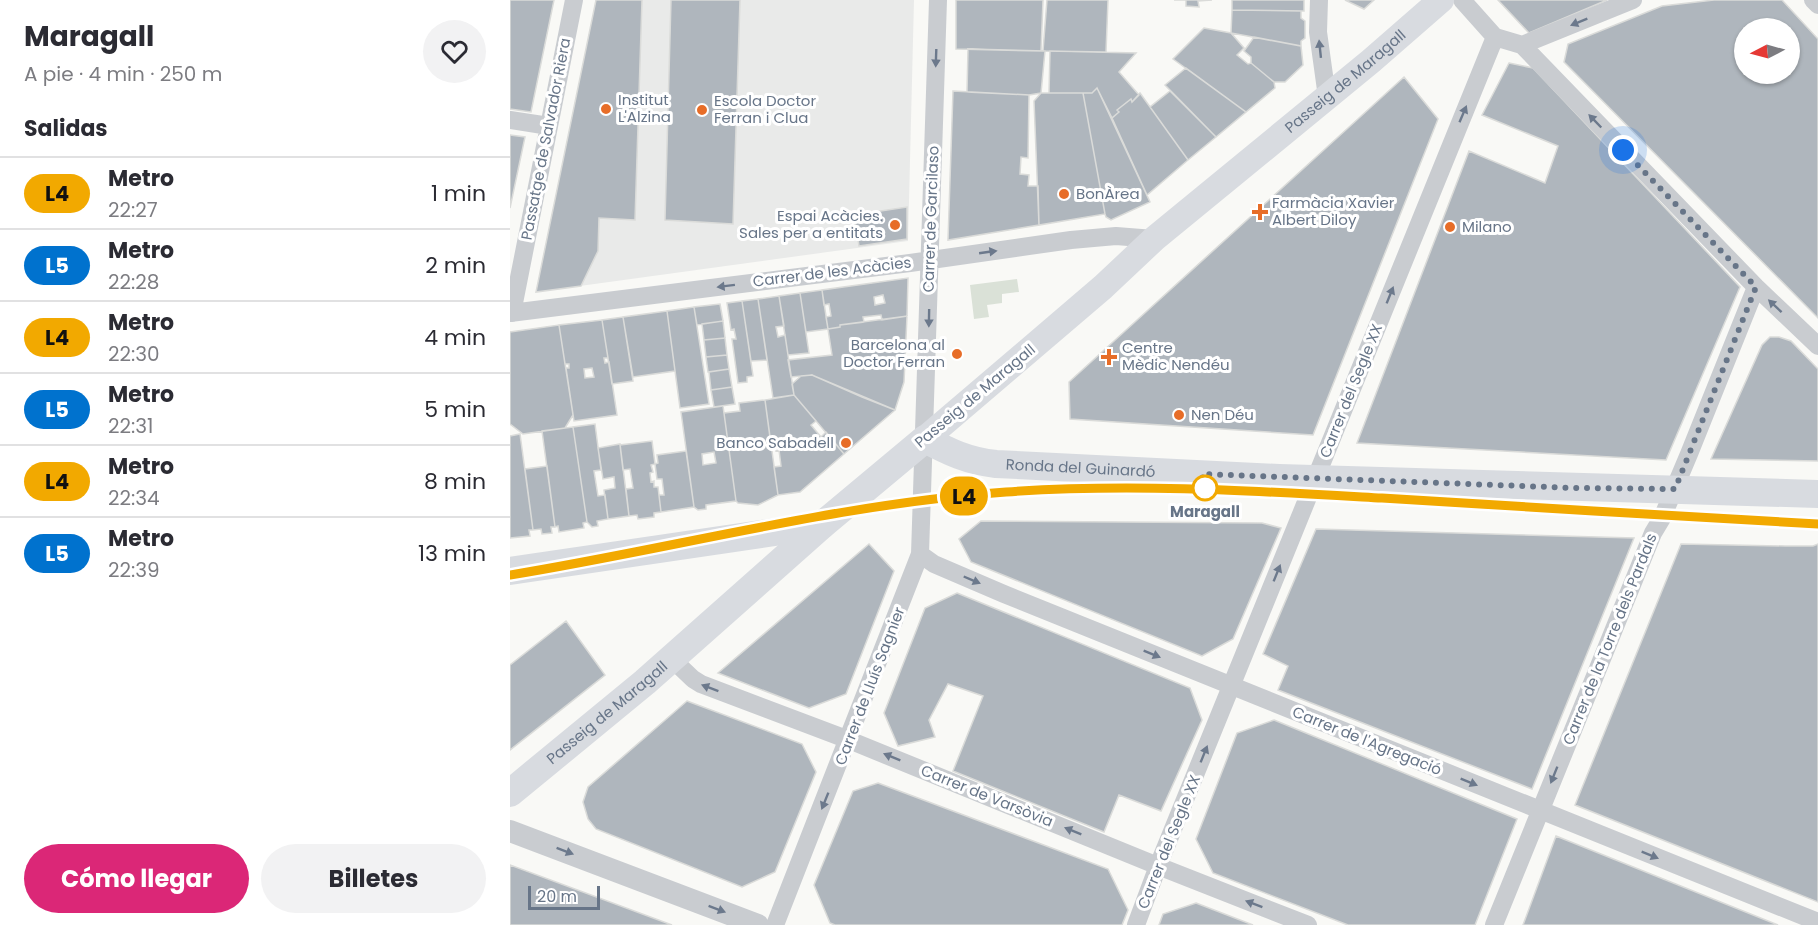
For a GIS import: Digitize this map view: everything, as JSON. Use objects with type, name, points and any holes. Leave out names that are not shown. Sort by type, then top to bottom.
[{"type":"main road","name":"Passeig de Maragall","points":[[510,793],[672,659],[822,525],[1103,287],[1154,239],[1441,0]]},
{"type":"main road","name":"Ronda del Guinardó","points":[[925,439],[956,456],[976,462],[996,464],[1316,479],[1818,494]]},
{"type":"main road","points":[[510,571],[822,525]]},
{"type":"street","name":"Passatge de Salvador Riera","points":[[511,313],[573,0]]},
{"type":"street","name":"Carrer de Garcilaso","points":[[925,439],[938,0]]},
{"type":"street","points":[[1319,0],[1319,40],[1327,97]]},
{"type":"street","points":[[1462,0],[1495,37],[1522,45],[1756,287],[1818,345]]},
{"type":"street","points":[[1522,45],[1633,0]]},
{"type":"street","points":[[1813,0],[1818,5]]},
{"type":"street","name":"Carrer del Segle XX","points":[[1136,925],[1495,37]]},
{"type":"street","points":[[510,120],[549,126]]},
{"type":"street","name":"Carrer de les Acàcies","points":[[511,313],[1071,240],[1116,236],[1154,239]]},
{"type":"street","name":"Carrer de la Torre dels Pardals","points":[[1494,925],[1653,533],[1675,489],[1756,287]]},
{"type":"street","name":"Carrer de Lluís Sagnier","points":[[776,925],[920,554],[925,439]]},
{"type":"street","name":"Carrer de l'Agregació","points":[[920,554],[934,564],[1004,594],[1818,922]]},
{"type":"street","name":"Carrer de Varsòvia","points":[[672,659],[701,684],[849,740],[1308,925]]},
{"type":"street","points":[[510,831],[758,925]]},
{"type":"shaded area","points":[[596,0],[914,0],[908,241],[536,292]]},
{"type":"shaded area","points":[[1017,279],[1019,292],[1002,294],[1002,303],[987,305],[989,317],[974,319],[970,285]]},
{"type":"building","points":[[510,0],[554,0],[531,112],[510,109]]},
{"type":"building","name":"Institut L'Alzina","points":[[596,0],[642,0],[635,220],[599,218],[598,251],[581,286],[536,292]]},
{"type":"building","name":"Escola Doctor Ferran i Clua","points":[[671,0],[740,0],[733,224],[665,220]]},
{"type":"building","points":[[956,0],[1043,0],[1041,51],[956,49]]},
{"type":"building","points":[[1047,0],[1108,0],[1106,52],[1043,51]]},
{"type":"building","points":[[1186,0],[1212,0],[1198,1],[1199,7],[1186,6]]},
{"type":"building","points":[[1232,0],[1304,0],[1304,11],[1232,10]]},
{"type":"building","points":[[1345,0],[1374,0],[1364,9]]},
{"type":"building","points":[[1498,0],[1607,0],[1529,33]]},
{"type":"building","points":[[1714,0],[1782,0],[1799,18],[1734,18],[1734,84],[1800,84],[1800,20],[1818,39],[1818,318],[1564,62],[1568,44],[1662,6]]},
{"type":"building","points":[[1232,10],[1301,11],[1301,18],[1305,21],[1305,38],[1301,41],[1301,46],[1231,33]]},
{"type":"building","points":[[1204,28],[1231,33],[1244,48],[1237,55],[1274,82],[1275,88],[1246,112],[1173,59]]},
{"type":"building","points":[[1254,37],[1301,46],[1303,65],[1285,82],[1274,82],[1251,63],[1251,57],[1244,51]]},
{"type":"building","points":[[968,49],[1045,51],[1041,93],[1029,95],[967,92]]},
{"type":"building","points":[[1050,51],[1136,53],[1119,72],[1139,95],[1132,102],[1131,99],[1117,110],[1119,112],[1112,118],[1097,88],[1092,93],[1049,93]]},
{"type":"building","points":[[1509,63],[1533,68],[1740,287],[1666,460],[1357,443],[1469,151],[1545,183],[1558,146],[1482,115]]},
{"type":"building","points":[[1186,68],[1246,112],[1216,137],[1165,85]]},
{"type":"building","points":[[1404,77],[1438,119],[1313,435],[1070,419],[1069,382]]},
{"type":"building","points":[[1097,88],[1150,202],[1111,220],[1105,214],[1083,93],[1092,93]]},
{"type":"building","points":[[953,91],[1029,95],[1028,158],[1021,157],[1020,174],[1029,175],[1028,186],[1038,186],[1039,225],[948,240]]},
{"type":"building","points":[[1170,91],[1216,137],[1188,160],[1150,107]]},
{"type":"building","points":[[1041,93],[1083,93],[1105,214],[1039,225],[1034,101]]},
{"type":"building","points":[[1140,93],[1188,160],[1147,195],[1112,118],[1119,112],[1117,110],[1131,99],[1132,102]]},
{"type":"building","points":[[510,135],[525,137],[510,208]]},
{"type":"building","name":"Espai Acàcies. Sales per a entitats","points":[[907,207],[907,239],[859,246],[854,215]]},
{"type":"building","points":[[908,278],[907,316],[882,320],[881,315],[863,317],[864,322],[828,329],[826,317],[831,316],[829,304],[824,305],[822,290]],"holes":[[[883,295],[885,303],[875,305],[874,297]]]},
{"type":"building","points":[[822,290],[828,329],[806,332],[800,293]]},
{"type":"building","points":[[800,293],[809,353],[788,355],[779,296]]},
{"type":"building","points":[[779,296],[784,326],[776,327],[778,337],[785,335],[794,395],[773,398],[758,299]]},
{"type":"building","points":[[758,299],[767,360],[751,361],[742,301]]},
{"type":"building","points":[[742,301],[753,376],[747,377],[747,382],[738,383],[732,339],[736,339],[734,329],[731,330],[727,303]]},
{"type":"building","points":[[720,304],[723,321],[697,325],[694,307]]},
{"type":"building","points":[[694,307],[709,404],[680,408],[667,311]]},
{"type":"building","points":[[667,311],[675,371],[633,377],[623,317]]},
{"type":"building","points":[[907,316],[904,382],[895,410],[812,375],[791,377],[788,360],[832,355],[828,329],[840,327],[840,325]]},
{"type":"building","points":[[623,317],[633,381],[612,384],[602,320]]},
{"type":"building","points":[[602,320],[608,358],[604,358],[605,363],[609,362],[617,415],[574,421],[566,368],[569,368],[569,364],[565,364],[559,325]],"holes":[[[592,368],[594,377],[585,378],[584,369]]]},
{"type":"building","points":[[723,321],[725,338],[704,340],[702,324]]},
{"type":"building","points":[[559,325],[573,415],[565,428],[523,434],[510,424],[510,332]]},
{"type":"building","points":[[1770,337],[1791,341],[1818,369],[1818,461],[1711,459],[1762,345]]},
{"type":"building","points":[[725,338],[727,355],[706,357],[704,340]]},
{"type":"building","points":[[727,355],[729,369],[708,372],[706,357]]},
{"type":"building","points":[[729,369],[732,387],[711,390],[709,372]]},
{"type":"building","points":[[812,375],[895,410],[844,454],[794,395],[792,384],[801,376]]},
{"type":"building","points":[[732,387],[735,404],[714,407],[711,390]]},
{"type":"building","points":[[794,395],[816,421],[811,425],[821,437],[826,432],[844,454],[800,492],[778,495],[774,467],[781,466],[779,450],[776,451],[775,445],[771,445],[765,400]],"holes":[[[789,434],[796,442],[788,449],[784,438]]]},
{"type":"building","points":[[765,400],[778,495],[758,505],[738,503],[724,413],[740,411],[739,403]]},
{"type":"building","points":[[723,406],[736,501],[706,505],[706,509],[698,510],[694,507],[681,412]],"holes":[[[714,452],[716,463],[703,465],[702,454]]]},
{"type":"building","points":[[595,424],[601,470],[594,471],[598,496],[605,495],[608,519],[597,521],[598,526],[592,527],[587,522],[573,427]]},
{"type":"building","points":[[573,427],[587,522],[583,523],[584,528],[559,532],[558,526],[555,527],[542,431]]},
{"type":"building","points":[[520,434],[533,530],[529,530],[530,536],[510,538],[510,436]]},
{"type":"building","points":[[652,441],[655,464],[651,465],[653,472],[650,473],[651,482],[654,481],[654,487],[658,487],[661,512],[654,513],[654,517],[638,519],[637,515],[629,516],[626,489],[633,488],[630,469],[623,470],[620,445]]},
{"type":"building","points":[[620,444],[629,516],[608,519],[604,490],[615,488],[614,477],[603,479],[598,448]]},
{"type":"building","points":[[686,451],[694,507],[661,512],[659,495],[664,495],[662,479],[657,479],[655,464],[658,463],[657,455]]},
{"type":"building","points":[[547,466],[555,527],[551,527],[552,533],[542,534],[541,529],[533,530],[525,469]]},
{"type":"building","points":[[981,521],[1262,523],[1281,528],[1233,639],[1202,656],[971,562],[959,539]]},
{"type":"building","points":[[1316,529],[1634,538],[1532,789],[1278,690],[1288,666],[1263,654]]},
{"type":"building","points":[[869,544],[894,571],[846,694],[809,708],[718,673]]},
{"type":"building","points":[[1681,544],[1813,546],[1818,544],[1818,902],[1575,805]]},
{"type":"building","points":[[957,593],[1190,688],[1202,720],[1161,811],[1119,795],[1104,832],[953,771],[983,696],[948,684],[929,720],[935,737],[898,746],[884,713],[925,608]]},
{"type":"building","points":[[566,621],[605,675],[510,750],[510,665]]},
{"type":"building","points":[[687,701],[802,744],[816,772],[775,872],[742,887],[596,829],[588,819],[583,802],[588,787]]},
{"type":"building","points":[[1274,720],[1517,819],[1475,925],[1348,925],[1213,873],[1196,839],[1237,733]]},
{"type":"building","points":[[878,783],[1108,869],[1128,910],[1122,925],[835,925],[830,923],[814,885],[853,791]]},
{"type":"building","points":[[1556,836],[1778,925],[1523,925]]},
{"type":"building","points":[[510,865],[672,925],[510,925]]},
{"type":"building","points":[[1196,903],[1253,925],[1159,925],[1163,914]]},
{"type":"metro line","name":"L4","points":[[510,575],[811,517],[919,501],[1005,492],[1110,487],[1212,488],[1818,524]]},
{"type":"place","name":"Institut L'Alzina","points":[[606,109]]},
{"type":"place","name":"Escola Doctor Ferran i Clua","points":[[702,110]]},
{"type":"place","name":"BonÀrea","points":[[1064,194]]},
{"type":"place","name":"Farmàcia Xavier Albert Diloy","points":[[1260,212]]},
{"type":"place","name":"Espai Acàcies. Sales per a entitats","points":[[895,225]]},
{"type":"place","name":"Milano","points":[[1450,227]]},
{"type":"place","name":"Barcelona al Doctor Ferran","points":[[957,354]]},
{"type":"place","name":"Centre Mèdic Nendéu","points":[[1109,357]]},
{"type":"place","name":"Nen Déu","points":[[1179,415]]},
{"type":"place","name":"Banco Sabadell","points":[[846,443]]},
{"type":"place","name":"Maragall","points":[[1205,488]]},
{"type":"route","points":[[1205,488],[1202,474],[1575,488],[1675,489],[1756,287],[1623,150]]}]
